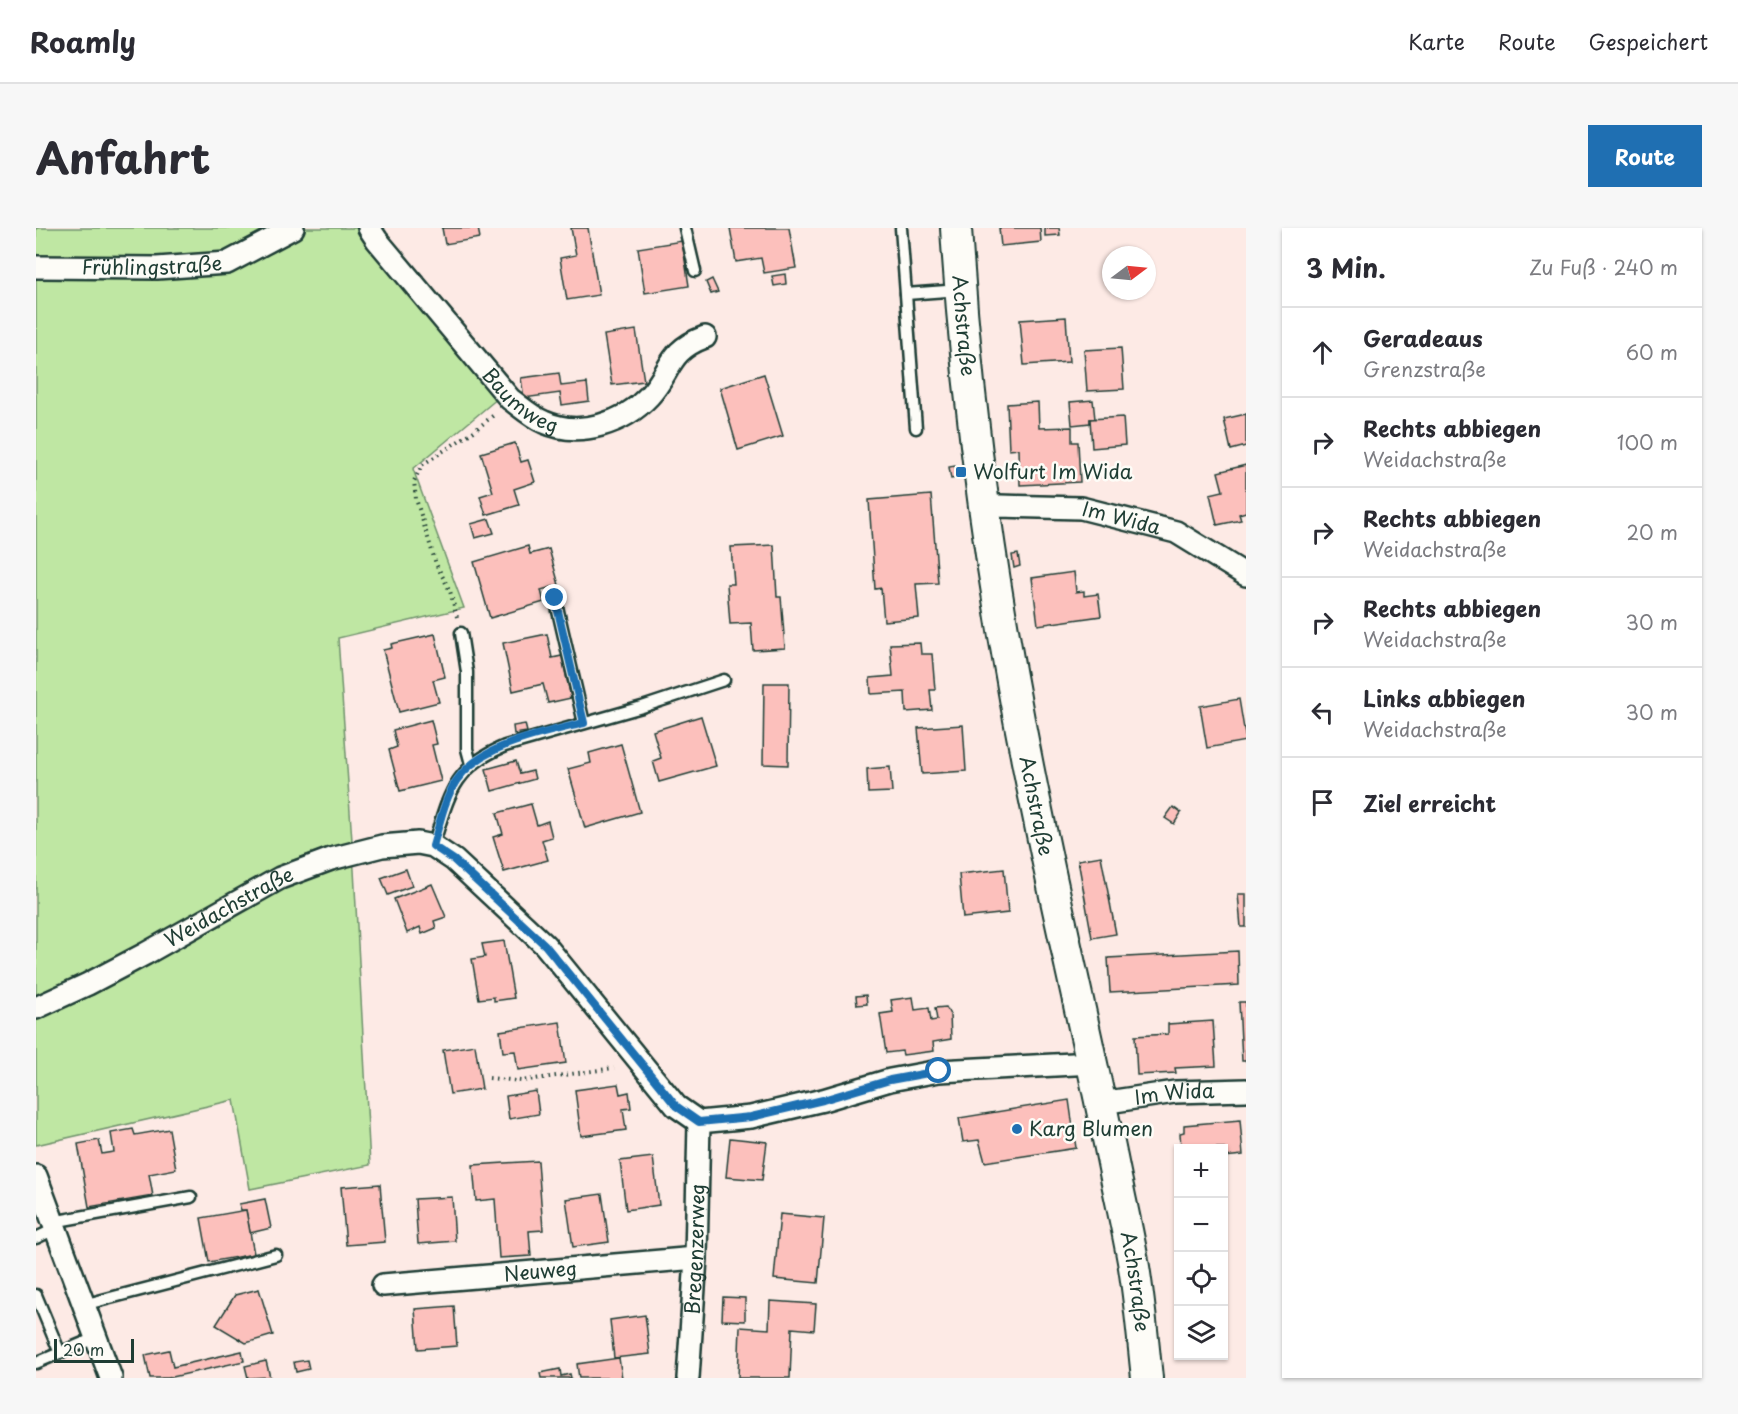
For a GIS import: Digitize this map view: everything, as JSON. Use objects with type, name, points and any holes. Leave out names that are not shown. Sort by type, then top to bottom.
[{"type":"main road","name":"Achstraße","points":[[956,228],[960,290],[985,509],[1008,658],[1039,820],[1093,1063],[1134,1266],[1147,1378]]},
{"type":"street","name":"Frühlingstraße","points":[[36,267],[157,268],[226,263],[293,228]]},
{"type":"street","name":"Baumweg","points":[[369,228],[510,399],[545,423],[575,428],[596,427],[634,411],[651,394],[676,354],[690,343],[705,337]]},
{"type":"street","name":"Im Wida","points":[[985,509],[999,506],[1081,508],[1166,529],[1176,532],[1246,575]]},
{"type":"street","name":"Weidachstraße","points":[[36,1008],[145,954],[280,878],[331,859],[382,846],[418,843],[433,846]]},
{"type":"street","points":[[433,846],[454,860],[545,945],[676,1106],[699,1122],[751,1117],[823,1100],[890,1080],[939,1071],[1093,1063]]},
{"type":"street","name":"Im Wida","points":[[1101,1103],[1175,1092],[1246,1090]]},
{"type":"street","name":"Bregenzerweg","points":[[688,1378],[696,1258],[699,1122]]},
{"type":"street","points":[[36,1176],[48,1230],[82,1305],[111,1378]]},
{"type":"street","name":"Neuweg","points":[[383,1284],[696,1258]]},
{"type":"lane","points":[[685,228],[695,271]]},
{"type":"lane","points":[[901,228],[916,428]]},
{"type":"lane","points":[[906,294],[960,290]]},
{"type":"lane","points":[[555,598],[584,723]]},
{"type":"lane","points":[[460,633],[467,672],[467,749],[471,764]]},
{"type":"lane","points":[[433,846],[456,782],[471,764],[484,754],[724,680]]},
{"type":"lane","points":[[48,1230],[191,1197]]},
{"type":"lane","points":[[82,1305],[276,1255]]},
{"type":"lane","points":[[36,1295],[60,1353]]},
{"type":"lane","points":[[36,1363],[95,1338]]},
{"type":"path","points":[[460,633],[450,591],[436,564],[418,508],[414,481],[422,465],[474,431],[510,399]]},
{"type":"path","points":[[489,1078],[521,1081],[575,1075],[618,1067],[635,1056]]},
{"type":"green space","points":[[36,228],[368,228],[498,398],[413,469],[464,608],[338,638],[354,870],[370,1165],[250,1189],[234,1100],[36,1145]]},
{"type":"building","points":[[442,228],[478,228],[480,238],[445,244]]},
{"type":"building","points":[[571,228],[588,228],[599,295],[567,300],[560,258],[576,255]]},
{"type":"building","points":[[730,228],[789,228],[796,268],[764,273],[761,258],[736,262]]},
{"type":"building","points":[[999,228],[1040,228],[1041,242],[1001,246]]},
{"type":"building","points":[[1045,228],[1059,228],[1060,235],[1045,236]]},
{"type":"building","points":[[682,241],[689,286],[645,293],[638,248]]},
{"type":"building","points":[[785,274],[786,284],[774,286],[772,276]]},
{"type":"building","points":[[712,279],[718,292],[711,294],[706,282]]},
{"type":"building","points":[[1066,317],[1069,362],[1024,365],[1020,320]]},
{"type":"building","points":[[636,330],[644,381],[612,385],[604,335]]},
{"type":"building","points":[[1121,348],[1124,389],[1087,391],[1084,350]]},
{"type":"building","points":[[559,373],[561,386],[587,383],[589,401],[562,405],[560,393],[524,398],[521,378]]},
{"type":"building","points":[[764,374],[783,436],[738,450],[720,388]]},
{"type":"building","points":[[1093,400],[1095,419],[1090,419],[1090,423],[1072,425],[1070,402]]},
{"type":"building","points":[[1038,402],[1039,428],[1072,427],[1072,442],[1078,442],[1080,482],[1020,485],[1019,449],[1009,450],[1007,404]]},
{"type":"building","points":[[1246,414],[1246,446],[1231,450],[1224,419]]},
{"type":"building","points":[[1123,417],[1125,445],[1092,448],[1090,419]]},
{"type":"building","points":[[515,443],[521,462],[528,460],[535,482],[514,489],[519,505],[486,515],[480,496],[493,492],[481,453]]},
{"type":"building","points":[[1246,465],[1246,512],[1239,514],[1241,520],[1217,525],[1210,494],[1223,491],[1218,472]]},
{"type":"building","points":[[955,466],[957,478],[951,479],[949,467]]},
{"type":"building","points":[[931,495],[938,583],[916,584],[919,618],[884,621],[881,588],[875,589],[869,500]]},
{"type":"building","points":[[489,519],[494,533],[475,538],[471,524]]},
{"type":"building","points":[[774,545],[777,597],[781,597],[785,648],[753,650],[751,623],[730,624],[727,584],[734,584],[731,547]]},
{"type":"building","points":[[528,546],[530,554],[549,549],[559,585],[541,590],[544,602],[490,618],[474,562]]},
{"type":"building","points":[[1018,554],[1020,566],[1014,568],[1012,555]]},
{"type":"building","points":[[1074,572],[1076,592],[1084,591],[1084,596],[1098,594],[1101,616],[1038,625],[1032,578]]},
{"type":"building","points":[[435,634],[445,677],[433,680],[439,702],[399,712],[383,650],[392,648],[391,644]]},
{"type":"building","points":[[547,634],[552,658],[562,656],[571,698],[548,703],[543,684],[513,691],[503,643]]},
{"type":"building","points":[[920,643],[921,654],[932,654],[935,690],[930,690],[932,710],[906,712],[905,692],[871,694],[870,678],[893,676],[890,644]]},
{"type":"building","points":[[764,683],[789,683],[788,765],[763,764]]},
{"type":"building","points":[[1239,699],[1246,741],[1207,748],[1200,706]]},
{"type":"building","points":[[701,716],[716,766],[659,782],[653,761],[661,758],[653,731]]},
{"type":"building","points":[[431,720],[437,744],[432,745],[441,781],[400,791],[389,750],[397,747],[393,730]]},
{"type":"building","points":[[525,724],[527,732],[514,734],[513,726]]},
{"type":"building","points":[[963,725],[966,771],[922,774],[918,728]]},
{"type":"building","points":[[621,744],[640,812],[585,828],[568,769],[591,763],[589,753]]},
{"type":"building","points":[[516,761],[520,774],[533,771],[535,779],[492,791],[486,769]]},
{"type":"building","points":[[890,767],[892,792],[868,793],[867,769]]},
{"type":"building","points":[[531,804],[537,825],[548,821],[552,837],[542,840],[548,860],[504,872],[493,837],[503,834],[497,813]]},
{"type":"building","points":[[1173,807],[1181,813],[1174,824],[1165,818]]},
{"type":"building","points":[[1101,856],[1116,934],[1092,938],[1078,860]]},
{"type":"building","points":[[406,869],[412,886],[388,895],[381,878]]},
{"type":"building","points":[[1004,869],[1008,913],[963,918],[959,874]]},
{"type":"building","points":[[432,884],[446,917],[434,921],[436,928],[422,934],[420,927],[407,933],[394,899]]},
{"type":"building","points":[[1238,894],[1246,894],[1246,927],[1241,927]]},
{"type":"building","points":[[504,941],[514,998],[494,1001],[494,997],[479,999],[472,959],[485,957],[482,944]]},
{"type":"building","points":[[1238,951],[1239,985],[1110,992],[1108,958]]},
{"type":"building","points":[[866,995],[867,1004],[857,1005],[856,996]]},
{"type":"building","points":[[913,997],[915,1010],[929,1008],[931,1021],[937,1020],[935,1008],[946,1007],[950,1015],[951,1039],[933,1042],[934,1051],[903,1055],[902,1051],[886,1053],[880,1014],[893,1012],[891,1000]]},
{"type":"building","points":[[1239,1002],[1246,1002],[1246,1061],[1242,1061]]},
{"type":"building","points":[[1213,1021],[1216,1066],[1175,1068],[1176,1073],[1137,1075],[1135,1036],[1168,1034],[1168,1024]]},
{"type":"building","points":[[560,1022],[566,1063],[518,1070],[515,1051],[503,1052],[500,1031]]},
{"type":"building","points":[[475,1045],[482,1089],[450,1094],[443,1050]]},
{"type":"building","points":[[618,1084],[620,1094],[629,1092],[631,1108],[623,1109],[626,1130],[581,1136],[575,1090]]},
{"type":"building","points":[[536,1091],[539,1114],[509,1119],[506,1096]]},
{"type":"building","name":"Karg Blumen","points":[[1069,1100],[1076,1148],[985,1162],[979,1140],[963,1142],[959,1118]]},
{"type":"building","points":[[1240,1120],[1243,1155],[1228,1157],[1228,1144],[1181,1144],[1180,1133],[1184,1132],[1184,1125]]},
{"type":"building","points":[[133,1129],[135,1135],[169,1129],[176,1169],[149,1174],[153,1196],[89,1207],[78,1144],[99,1140],[102,1154],[114,1152],[111,1133]]},
{"type":"building","points":[[730,1138],[767,1142],[762,1180],[726,1177]]},
{"type":"building","points":[[653,1157],[659,1205],[626,1210],[620,1161]]},
{"type":"building","points":[[538,1161],[543,1230],[529,1231],[531,1256],[499,1258],[495,1199],[476,1201],[473,1165]]},
{"type":"building","points":[[380,1184],[385,1242],[346,1245],[341,1187]]},
{"type":"building","points":[[602,1194],[609,1242],[573,1247],[566,1199]]},
{"type":"building","points":[[452,1197],[455,1241],[418,1244],[415,1199]]},
{"type":"building","points":[[265,1199],[271,1228],[250,1233],[246,1210],[241,1210],[239,1204]]},
{"type":"building","points":[[246,1210],[254,1254],[209,1262],[201,1218]]},
{"type":"building","points":[[780,1214],[824,1218],[818,1283],[774,1279]]},
{"type":"building","points":[[259,1289],[273,1335],[246,1343],[216,1325],[235,1295]]},
{"type":"building","points":[[723,1297],[745,1298],[745,1321],[722,1320]]},
{"type":"building","points":[[770,1301],[816,1304],[814,1330],[792,1328],[790,1378],[738,1378],[740,1327],[769,1329]]},
{"type":"building","points":[[454,1306],[457,1346],[418,1349],[415,1309]]},
{"type":"building","points":[[645,1315],[650,1354],[614,1358],[610,1320]]},
{"type":"building","points":[[169,1350],[173,1367],[242,1351],[244,1361],[168,1378],[150,1378],[145,1355]]},
{"type":"building","points":[[619,1358],[622,1378],[579,1378],[577,1364]]},
{"type":"building","points":[[307,1360],[309,1369],[296,1372],[294,1362]]},
{"type":"building","points":[[266,1361],[270,1377],[248,1378],[245,1366]]},
{"type":"building","points":[[560,1369],[561,1376],[570,1374],[571,1378],[541,1378],[540,1373]]},
{"type":"place","name":"Wolfurt Im Wida","points":[[961,472]]},
{"type":"place","name":"Karg Blumen","points":[[1017,1129]]},
{"type":"route","points":[[555,598],[584,723],[505,746],[484,754],[471,764],[456,782],[433,846],[454,860],[545,945],[676,1106],[699,1122],[751,1117],[802,1106],[890,1080],[939,1071]]}]
